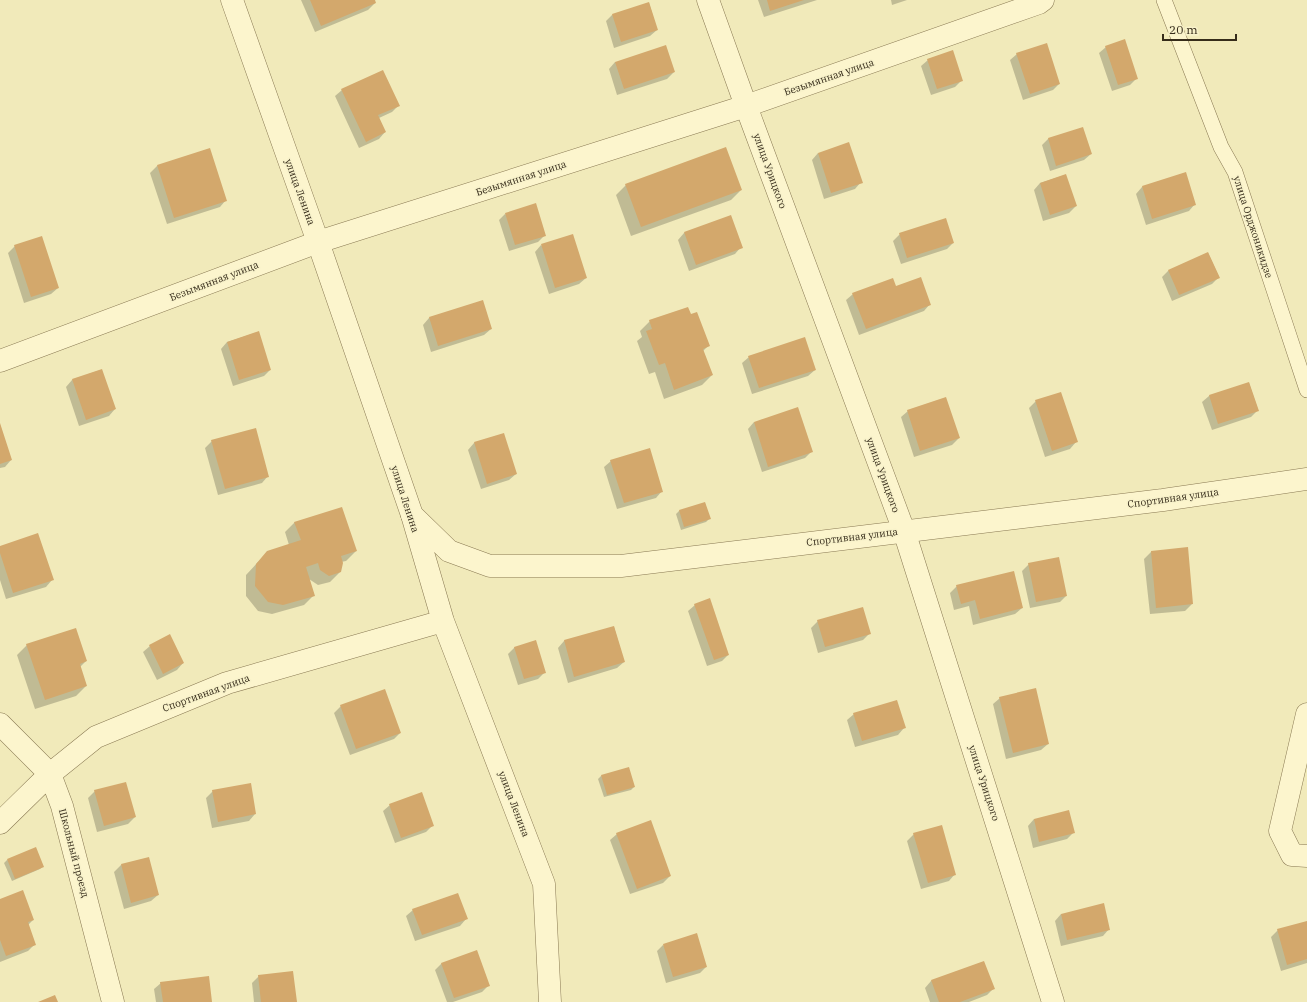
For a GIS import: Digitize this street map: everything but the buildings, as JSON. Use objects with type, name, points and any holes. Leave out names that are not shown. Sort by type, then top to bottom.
[{"type":"street","name":"улица Ленина","points":[[232,0],[318,242],[412,516],[443,621],[544,884],[550,1002]]},
{"type":"street","name":"улица Урицкого","points":[[708,0],[904,531],[1053,1002]]},
{"type":"street","name":"Безымянная улица","points":[[0,361],[318,242],[746,106],[1039,3],[1043,0]]},
{"type":"street","name":"Спортивная улица","points":[[412,516],[449,551],[490,566],[621,566],[1162,500],[1307,479]]},
{"type":"street","name":"Спортивная улица","points":[[0,823],[50,774],[96,737],[221,686],[443,621]]},
{"type":"street","points":[[1300,855],[1280,831],[1288,790],[1306,723],[1307,714]]},
{"type":"street","name":"Школьный проезд","points":[[0,724],[50,774],[62,806],[113,1002]]},
{"type":"lane","name":"улица Орджоникидзе","points":[[1164,0],[1221,147],[1235,172],[1307,390]]}]
